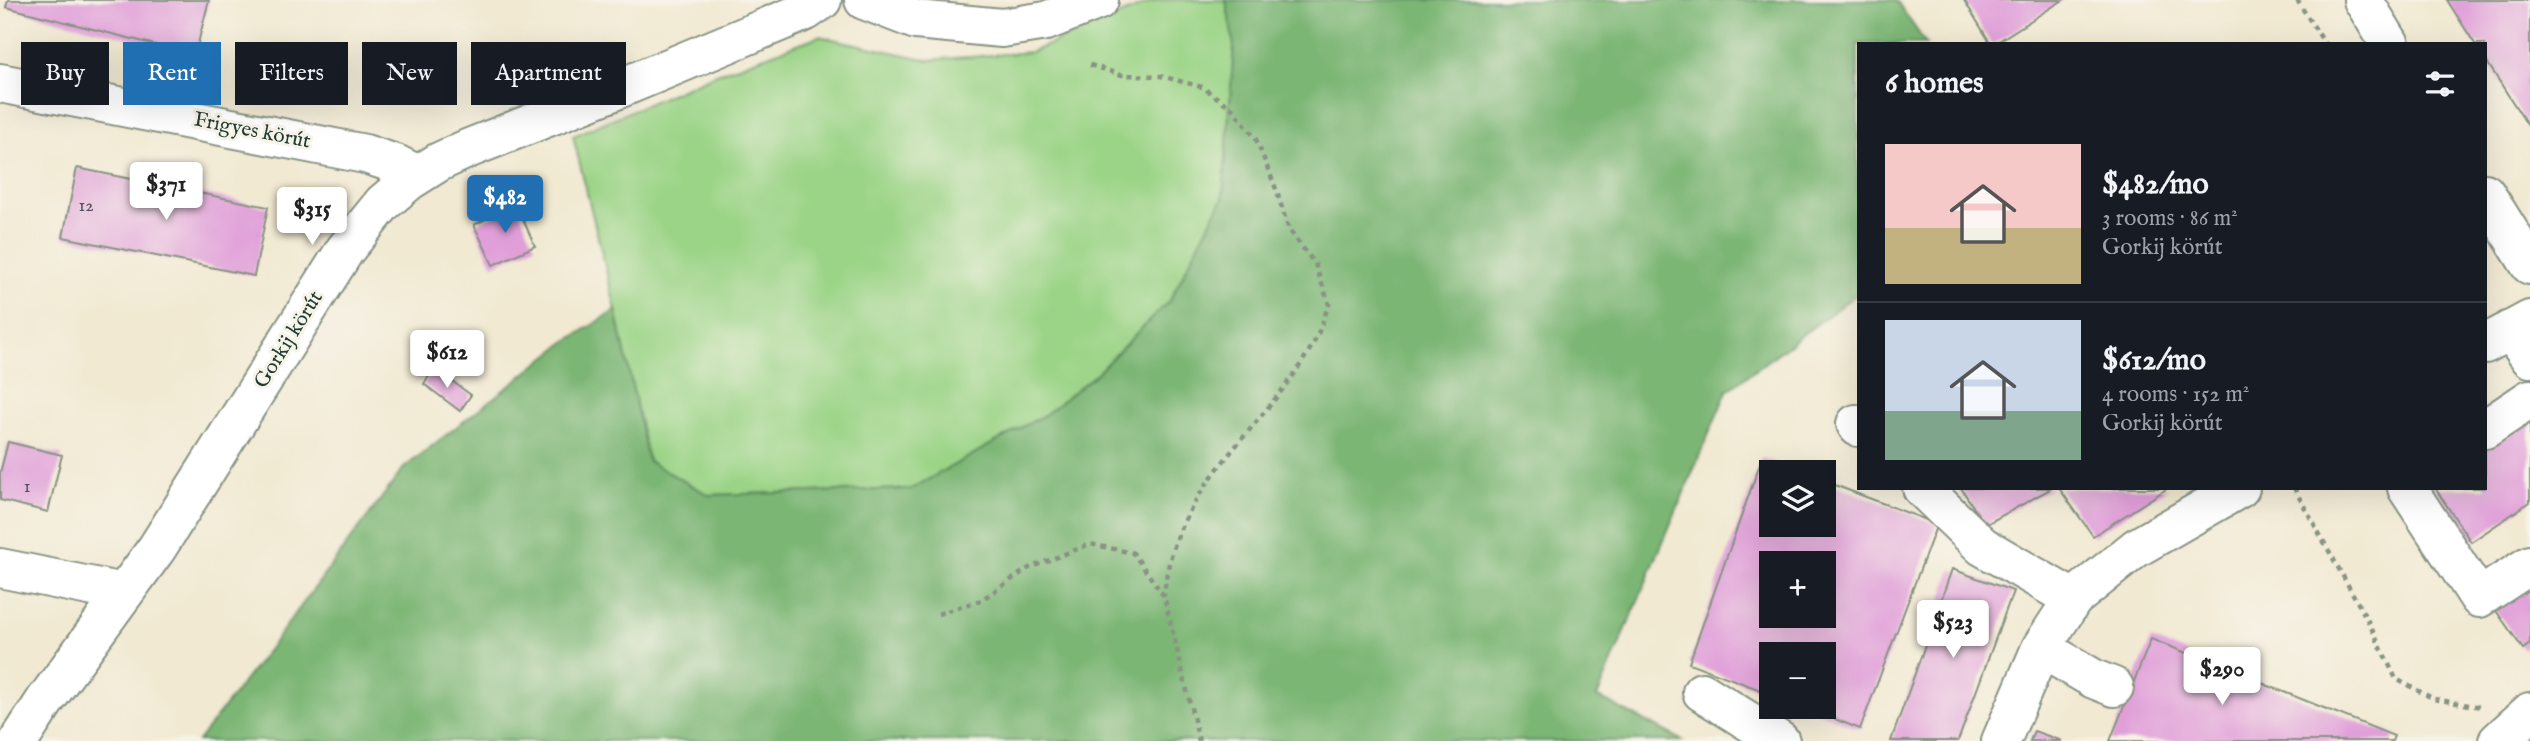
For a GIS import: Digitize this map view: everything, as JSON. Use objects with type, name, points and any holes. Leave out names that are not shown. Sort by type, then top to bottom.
[{"type":"street","name":"Gorkij körút","points":[[19,741],[45,701],[157,548],[345,250],[383,203],[418,175],[467,149],[611,92],[806,10],[822,0]]},
{"type":"street","points":[[864,0],[916,20],[1003,28],[1046,21],[1099,0]]},
{"type":"street","points":[[971,0],[1003,28]]},
{"type":"street","points":[[2363,0],[2389,42]]},
{"type":"street","name":"Frigyes körút","points":[[0,83],[365,154],[396,164],[418,175]]},
{"type":"street","points":[[2487,196],[2530,265]]},
{"type":"street","points":[[2487,428],[2530,399]]},
{"type":"street","points":[[1924,490],[1982,545],[2073,599]]},
{"type":"street","points":[[2001,741],[2041,648],[2073,599],[2136,548],[2237,490]]},
{"type":"street","points":[[2408,490],[2479,598],[2530,565]]},
{"type":"street","points":[[0,568],[124,593]]},
{"type":"street","points":[[2041,648],[2094,679],[2114,687]]},
{"type":"street","points":[[1702,692],[1780,741]]},
{"type":"street","points":[[2498,741],[2528,713]]},
{"type":"path","points":[[2297,0],[2324,42]]},
{"type":"path","points":[[1090,65],[1122,75],[1161,76],[1202,87],[1232,108],[1256,139],[1289,230],[1315,264],[1329,304],[1313,343],[1284,387],[1222,460],[1192,507],[1176,539],[1166,570],[1164,596],[1199,741]]},
{"type":"path","points":[[2295,490],[2369,623],[2396,679],[2434,699],[2528,713]]},
{"type":"path","points":[[938,614],[981,600],[1029,568],[1090,544],[1133,553],[1164,596]]},
{"type":"green space","points":[[1156,0],[1226,0],[1234,46],[1223,198],[1170,300],[1097,373],[1046,414],[911,489],[709,495],[648,461],[616,310],[573,136],[714,75],[819,36],[929,60],[1031,52]]},
{"type":"green space","points":[[1226,0],[1896,0],[1925,42],[1857,42],[1857,294],[1727,391],[1597,697],[1684,741],[198,741],[404,468],[564,343],[616,310],[648,461],[709,495],[911,489],[1046,414],[1097,373],[1170,300],[1223,198],[1234,46]]},
{"type":"building","points":[[8,0],[209,0],[198,42],[144,42],[6,7]]},
{"type":"building","points":[[1964,0],[2063,0],[1997,42],[1990,42]]},
{"type":"building","points":[[2447,0],[2530,0],[2530,129],[2487,62],[2487,42],[2474,42]]},
{"type":"building","points":[[77,168],[268,207],[254,276],[63,237]]},
{"type":"building","points":[[516,204],[535,246],[493,265],[474,225]]},
{"type":"building","points":[[434,368],[471,395],[460,411],[424,384]]},
{"type":"building","points":[[2530,420],[2530,502],[2471,542],[2436,490],[2487,490],[2487,449]]},
{"type":"building","points":[[8,442],[62,455],[48,512],[0,500],[0,473]]},
{"type":"building","points":[[1759,466],[1759,537],[1836,537],[1836,486],[1937,524],[1860,729],[1835,719],[1836,642],[1759,642],[1759,689],[1689,663]]},
{"type":"building","points":[[1962,490],[2048,490],[1985,525]]},
{"type":"building","points":[[2060,490],[2165,490],[2093,536]]},
{"type":"building","points":[[1952,569],[2013,591],[1958,741],[1891,741]]},
{"type":"building","points":[[2530,579],[2530,644],[2523,649],[2492,605]]},
{"type":"building","points":[[2151,639],[2394,736],[2392,741],[2110,741]]},
{"type":"building","points":[[2034,731],[2062,741],[2030,741]]}]
